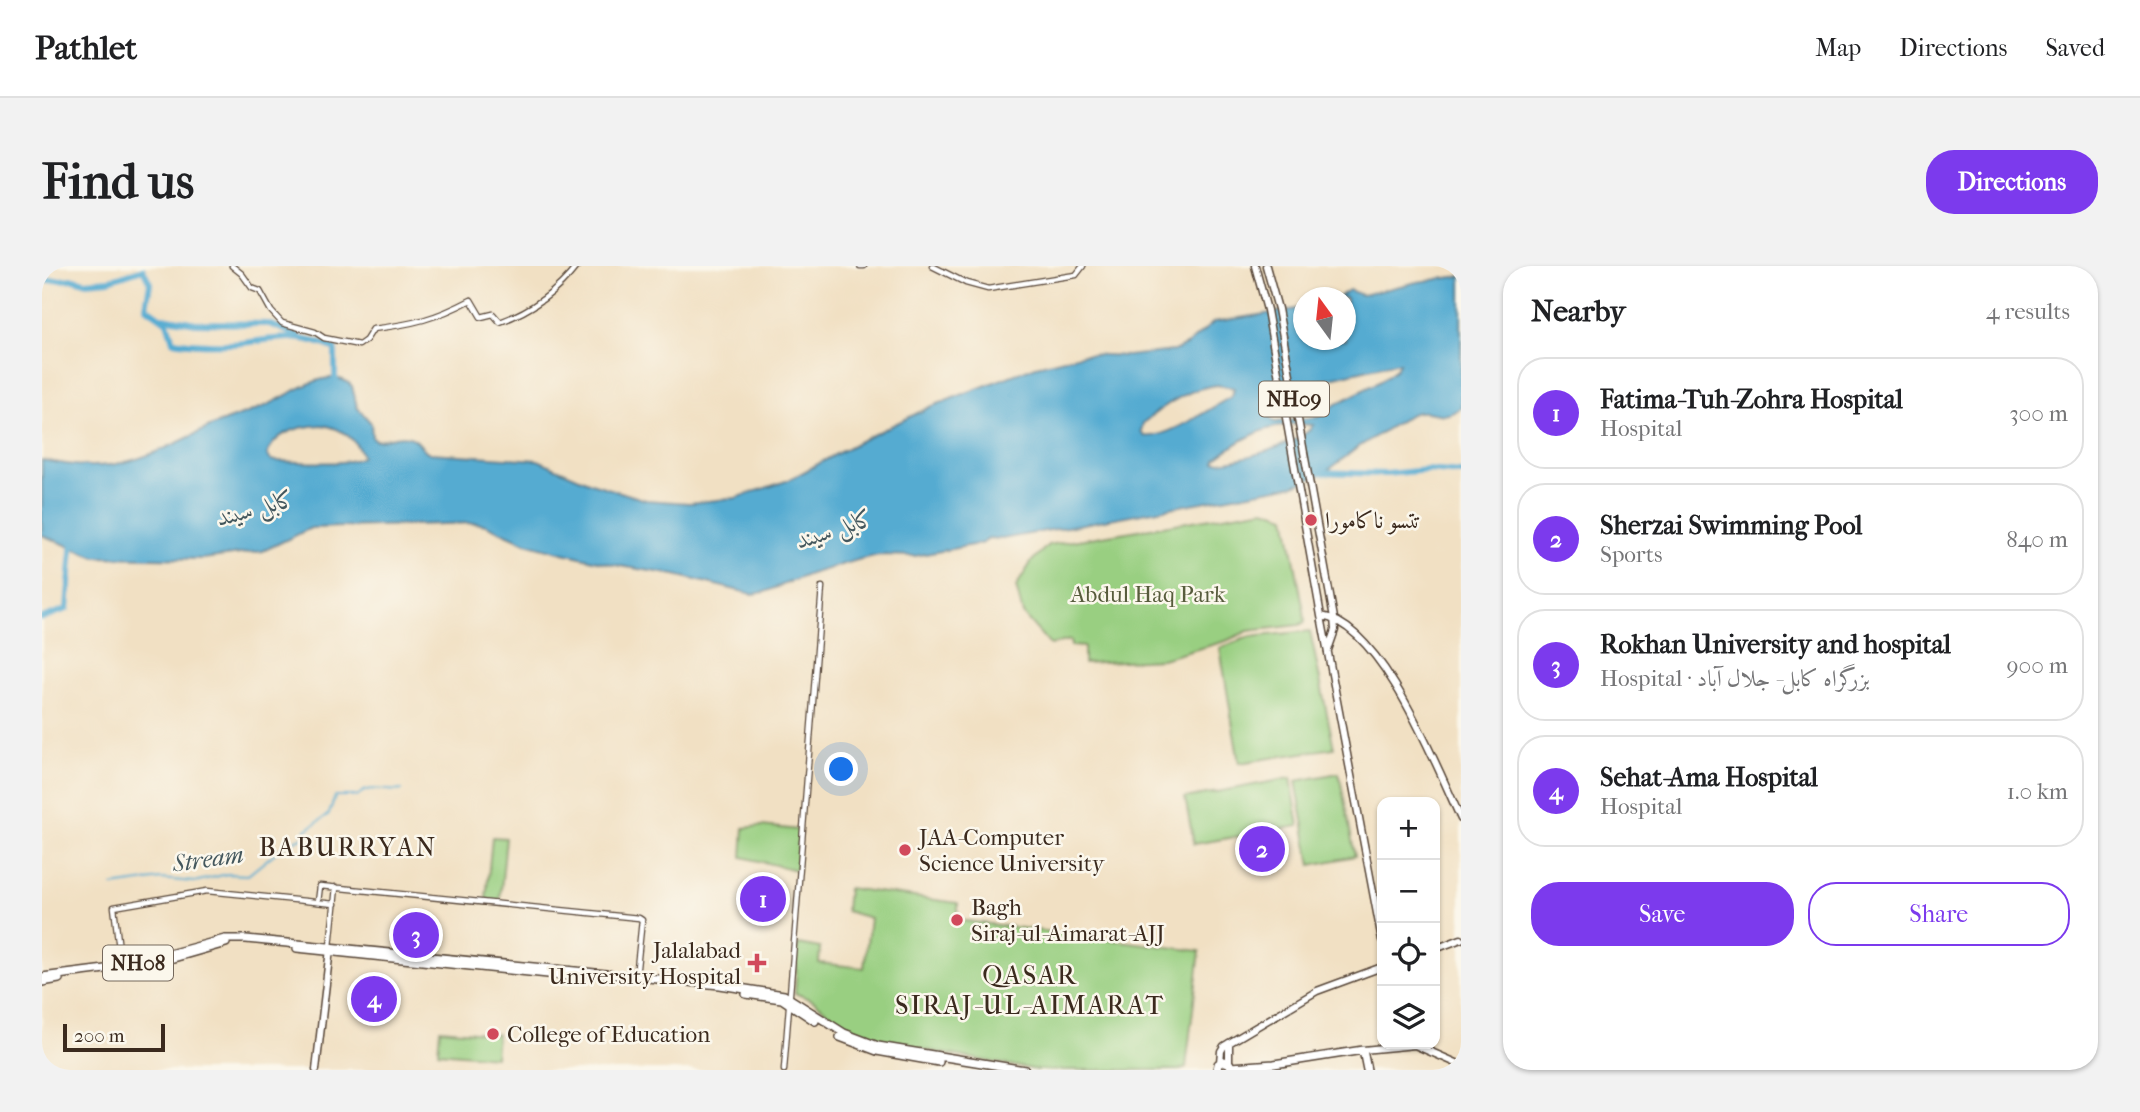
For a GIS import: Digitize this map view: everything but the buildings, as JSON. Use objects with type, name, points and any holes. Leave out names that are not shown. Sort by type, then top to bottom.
[{"type":"highway","name":"NH08","points":[[42,979],[121,967],[231,938],[636,980],[720,985],[777,993],[844,1034],[878,1046],[1025,1070]]},
{"type":"highway","name":"NH08","points":[[42,979],[131,969],[227,943],[330,949]]},
{"type":"highway","name":"NH08","points":[[788,1000],[827,1029],[864,1048],[892,1055],[995,1070]]},
{"type":"highway","points":[[1217,1068],[1274,1064],[1361,1052]]},
{"type":"highway","points":[[1257,1070],[1361,1052]]},
{"type":"highway","points":[[1361,1052],[1365,1070]]},
{"type":"main road","name":"NH09","points":[[1255,266],[1267,312],[1379,923]]},
{"type":"main road","name":"NH09","points":[[1266,266],[1278,309],[1334,618],[1335,630],[1328,652]]},
{"type":"main road","points":[[1315,577],[1325,575]]},
{"type":"main road","points":[[1321,616],[1334,618],[1357,637],[1397,685],[1461,819]]},
{"type":"main road","points":[[1323,625],[1357,637]]},
{"type":"main road","points":[[1440,947],[1461,939]]},
{"type":"main road","points":[[316,1070],[330,949]]},
{"type":"main road","points":[[1217,1068],[1221,1051],[1229,1043],[1317,991],[1377,969]]},
{"type":"main road","points":[[1229,1043],[1230,1066]]},
{"type":"main road","points":[[1361,1052],[1380,1049]]},
{"type":"main road","points":[[1423,1049],[1461,1067]]},
{"type":"street","points":[[232,266],[252,288],[260,291],[271,312],[282,323],[315,332],[324,338],[359,345],[373,329],[417,323],[453,310],[471,300],[481,317],[493,314],[500,323],[550,295],[577,266]]},
{"type":"street","points":[[932,266],[966,283],[988,289],[1076,275],[1083,266]]},
{"type":"street","points":[[784,1070],[822,587]]},
{"type":"street","points":[[318,902],[320,886],[639,918],[642,920],[636,980]]},
{"type":"street","points":[[330,949],[336,887]]},
{"type":"street","points":[[121,967],[114,907],[207,891],[335,904]]},
{"type":"green space","name":"Abdul Haq Park","points":[[1265,509],[1286,516],[1304,611],[1305,622],[1299,625],[1248,631],[1226,641],[1162,659],[1084,663],[1084,647],[1071,646],[1070,640],[1050,645],[1023,614],[1016,587],[1032,561],[1048,545]]},
{"type":"green space","points":[[1310,631],[1334,748],[1239,763],[1220,648],[1249,637]]},
{"type":"green space","points":[[1339,773],[1355,856],[1311,865],[1296,781]]},
{"type":"green space","points":[[1291,778],[1299,826],[1194,844],[1185,798]]},
{"type":"green space","points":[[761,826],[799,830],[796,870],[742,857],[744,828]]},
{"type":"green space","points":[[492,837],[506,838],[500,901],[486,899]]},
{"type":"green space","points":[[848,888],[958,903],[958,920],[1200,951],[1186,1067],[1179,1070],[1037,1070],[892,1044],[849,1029],[814,1001],[795,993],[798,944],[820,948],[819,963],[864,968],[870,918],[846,911]]},
{"type":"green space","points":[[440,1029],[497,1034],[495,1057],[438,1052]]},
{"type":"water","name":"کابل سيند","points":[[1461,276],[1461,407],[1442,415],[1425,412],[1411,414],[1357,448],[1326,472],[1294,485],[1002,539],[988,538],[983,543],[915,556],[879,555],[810,574],[765,592],[752,594],[675,575],[563,553],[526,543],[476,523],[311,528],[263,551],[203,559],[95,557],[42,535],[42,460],[91,466],[133,460],[167,448],[323,379],[338,379],[352,386],[357,407],[371,423],[372,437],[375,440],[408,437],[430,453],[538,460],[591,483],[646,500],[689,503],[736,498],[789,480],[930,407],[1036,366],[1084,354],[1127,356],[1174,351],[1188,344],[1214,322],[1293,310],[1293,350],[1356,350],[1356,293],[1362,295],[1417,282]],"holes":[[[1399,363],[1396,369],[1379,382],[1336,404],[1319,417],[1275,422],[1271,419],[1275,403],[1300,385]],[[1217,385],[1234,388],[1232,396],[1164,433],[1144,436],[1141,432],[1143,423],[1178,398]],[[1293,424],[1313,425],[1307,432],[1283,445],[1238,459],[1215,462],[1215,459],[1242,440]],[[322,425],[341,431],[351,439],[362,456],[346,461],[322,463],[276,461],[267,455],[276,441],[289,432]]]},
{"type":"waterway","points":[[42,281],[109,280],[143,269],[150,283],[146,307],[167,322],[173,341],[221,344],[293,338],[320,343],[335,349],[335,378],[338,384]]},
{"type":"waterway","points":[[163,317],[196,323],[269,324],[299,336]]},
{"type":"waterway","points":[[1319,472],[1386,474],[1428,470],[1461,473]]},
{"type":"waterway","points":[[42,618],[67,609],[72,549],[75,544]]},
{"type":"waterway","name":"Stream","points":[[112,886],[161,879],[194,882],[227,874],[248,875],[285,845],[304,837],[306,830],[329,814],[335,796],[358,796],[372,789],[402,790]]},
{"type":"place","name":"تتسو ناکامورا","points":[[1311,520]]},
{"type":"place","name":"Sherzai Swimming Pool","points":[[1262,849]]},
{"type":"place","name":"JAA-Computer Science University","points":[[905,850]]},
{"type":"place","name":"Fatima-Tuh-Zohra Hospital","points":[[763,899]]},
{"type":"place","name":"Bagh Siraj-ul-Aimarat-AJJ","points":[[957,920]]},
{"type":"place","name":"Rokhan University and hospital","points":[[416,935]]},
{"type":"place","name":"Jalalabad University Hospital","points":[[757,963]]},
{"type":"place","name":"Sehat-Ama Hospital","points":[[374,999]]},
{"type":"place","name":"College of Education","points":[[493,1034]]},
{"type":"district","name":"BABURRYAN","points":[[348,847]]},
{"type":"district","name":"QASAR SIRAJ-UL-AIMARAT","points":[[1030,990]]}]
